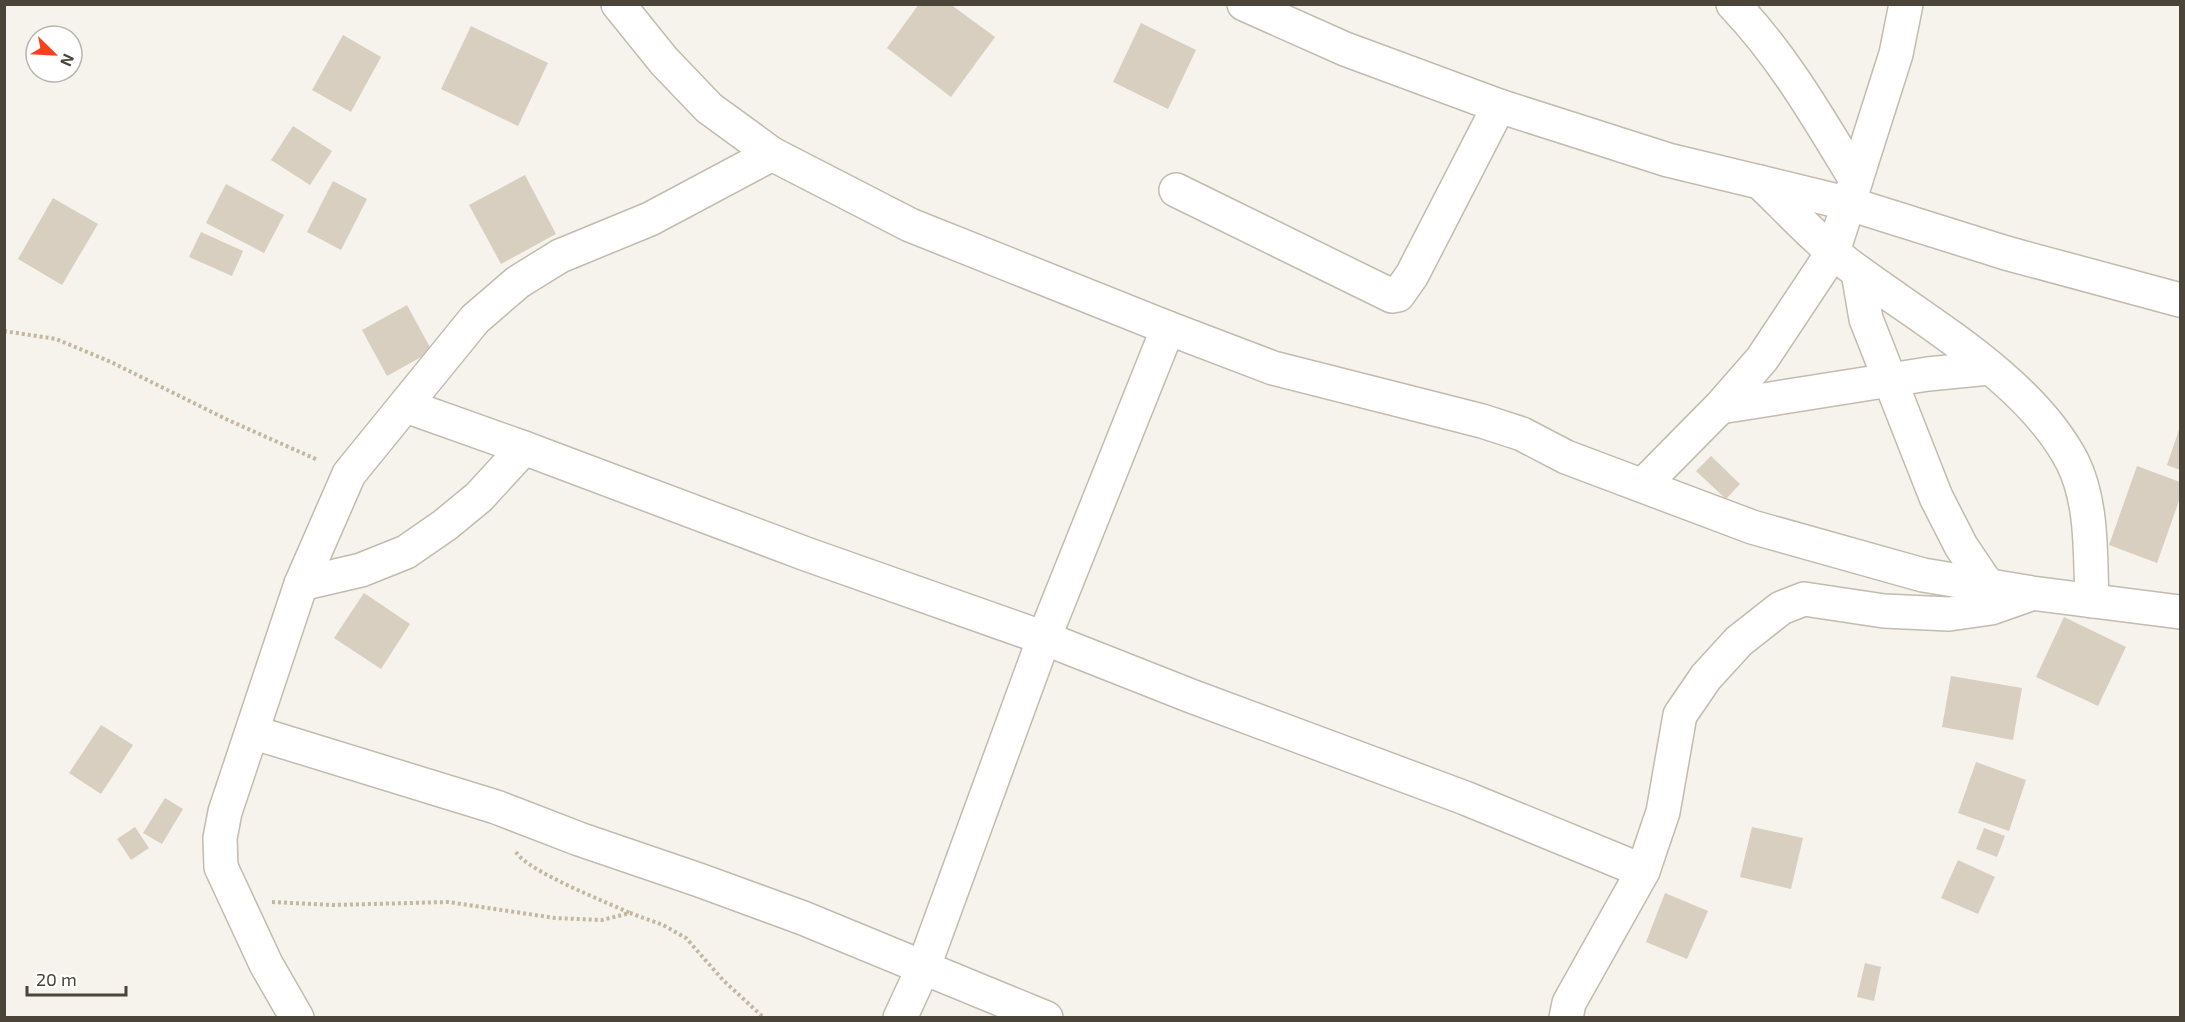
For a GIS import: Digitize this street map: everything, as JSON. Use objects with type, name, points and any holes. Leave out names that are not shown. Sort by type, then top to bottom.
[{"type":"street","points":[[618,4],[664,61],[709,108],[772,154],[910,225],[1168,328],[1274,368],[1482,421],[1522,434],[1566,457],[1752,527],[1923,575],[2091,602],[2181,612]]},
{"type":"street","points":[[1244,4],[1345,49],[1499,106],[1668,160],[1759,181],[1853,192],[2006,253],[2181,300]]},
{"type":"street","points":[[1733,4],[1750,22],[1800,87],[1853,192]]},
{"type":"street","points":[[1906,4],[1896,54],[1853,192],[1845,262],[1936,497],[1961,546],[1988,586]]},
{"type":"street","points":[[1176,190],[1392,296],[1398,295],[1412,275],[1499,106]]},
{"type":"street","points":[[297,1017],[266,964],[221,867],[220,838],[225,812],[301,584],[349,474],[475,319],[518,282],[560,256],[650,219],[772,154]]},
{"type":"street","points":[[1759,181],[1845,262],[1924,317],[1989,368],[2031,404],[2056,434],[2073,464],[2084,496],[2089,530],[2091,602]]},
{"type":"street","points":[[1643,485],[1720,407],[1845,262]]},
{"type":"street","points":[[900,1017],[924,966],[1044,638],[1168,328]]},
{"type":"street","points":[[1720,407],[1892,380],[1989,368]]},
{"type":"street","points":[[406,406],[806,554],[1044,638],[1202,700],[1465,798],[1643,871]]},
{"type":"street","points":[[301,584],[361,570],[406,552],[445,525],[479,497],[524,448]]},
{"type":"street","points":[[1566,1017],[1569,1004],[1643,871],[1663,813],[1680,716],[1706,677],[1739,641],[1781,608],[1804,599],[1884,611],[1949,614],[1991,608],[2032,593]]},
{"type":"street","points":[[252,732],[496,807],[579,839],[792,914],[1046,1017]]},
{"type":"path","points":[[4,331],[56,339],[111,362],[228,420],[349,474]]},
{"type":"path","points":[[496,807],[513,847],[528,864],[630,913],[663,925],[686,938],[723,980],[764,1017]]},
{"type":"path","points":[[236,900],[333,905],[448,902],[555,918],[602,920],[630,913]]},
{"type":"building","points":[[919,4],[950,4],[995,37],[951,97],[887,48]]},
{"type":"building","points":[[1141,23],[1196,50],[1168,109],[1113,82]]},
{"type":"building","points":[[471,26],[548,63],[518,126],[441,89]]},
{"type":"building","points":[[343,35],[381,57],[351,112],[312,90]]},
{"type":"building","points":[[293,126],[332,151],[310,185],[271,160]]},
{"type":"building","points":[[525,175],[556,234],[501,264],[469,205]]},
{"type":"building","points":[[333,181],[367,199],[341,250],[307,232]]},
{"type":"building","points":[[226,184],[284,215],[264,253],[206,223]]},
{"type":"building","points":[[53,198],[98,224],[62,285],[18,259]]},
{"type":"building","points":[[201,232],[243,251],[232,276],[189,257]]},
{"type":"building","points":[[407,305],[432,351],[387,376],[362,330]]},
{"type":"building","points":[[2180,427],[2180,470],[2167,465]]},
{"type":"building","points":[[1711,456],[1740,484],[1726,499],[1696,471]]},
{"type":"building","points":[[2137,466],[2180,482],[2180,498],[2157,563],[2109,545]]},
{"type":"building","points":[[364,593],[410,624],[381,669],[334,638]]},
{"type":"building","points":[[2064,617],[2126,647],[2098,706],[2036,677]]},
{"type":"building","points":[[1951,676],[2022,688],[2013,740],[1942,727]]},
{"type":"building","points":[[101,725],[133,745],[101,794],[69,773]]},
{"type":"building","points":[[1976,762],[2026,780],[2009,831],[1958,813]]},
{"type":"building","points":[[165,798],[183,809],[162,844],[143,833]]},
{"type":"building","points":[[135,827],[149,848],[131,860],[117,839]]},
{"type":"building","points":[[1752,827],[1803,838],[1791,889],[1740,877]]},
{"type":"building","points":[[1984,828],[2005,836],[1997,857],[1976,849]]},
{"type":"building","points":[[1958,860],[1995,877],[1978,914],[1941,898]]},
{"type":"building","points":[[1665,893],[1708,911],[1687,959],[1646,942]]},
{"type":"building","points":[[1865,963],[1881,967],[1874,1001],[1857,997]]}]
